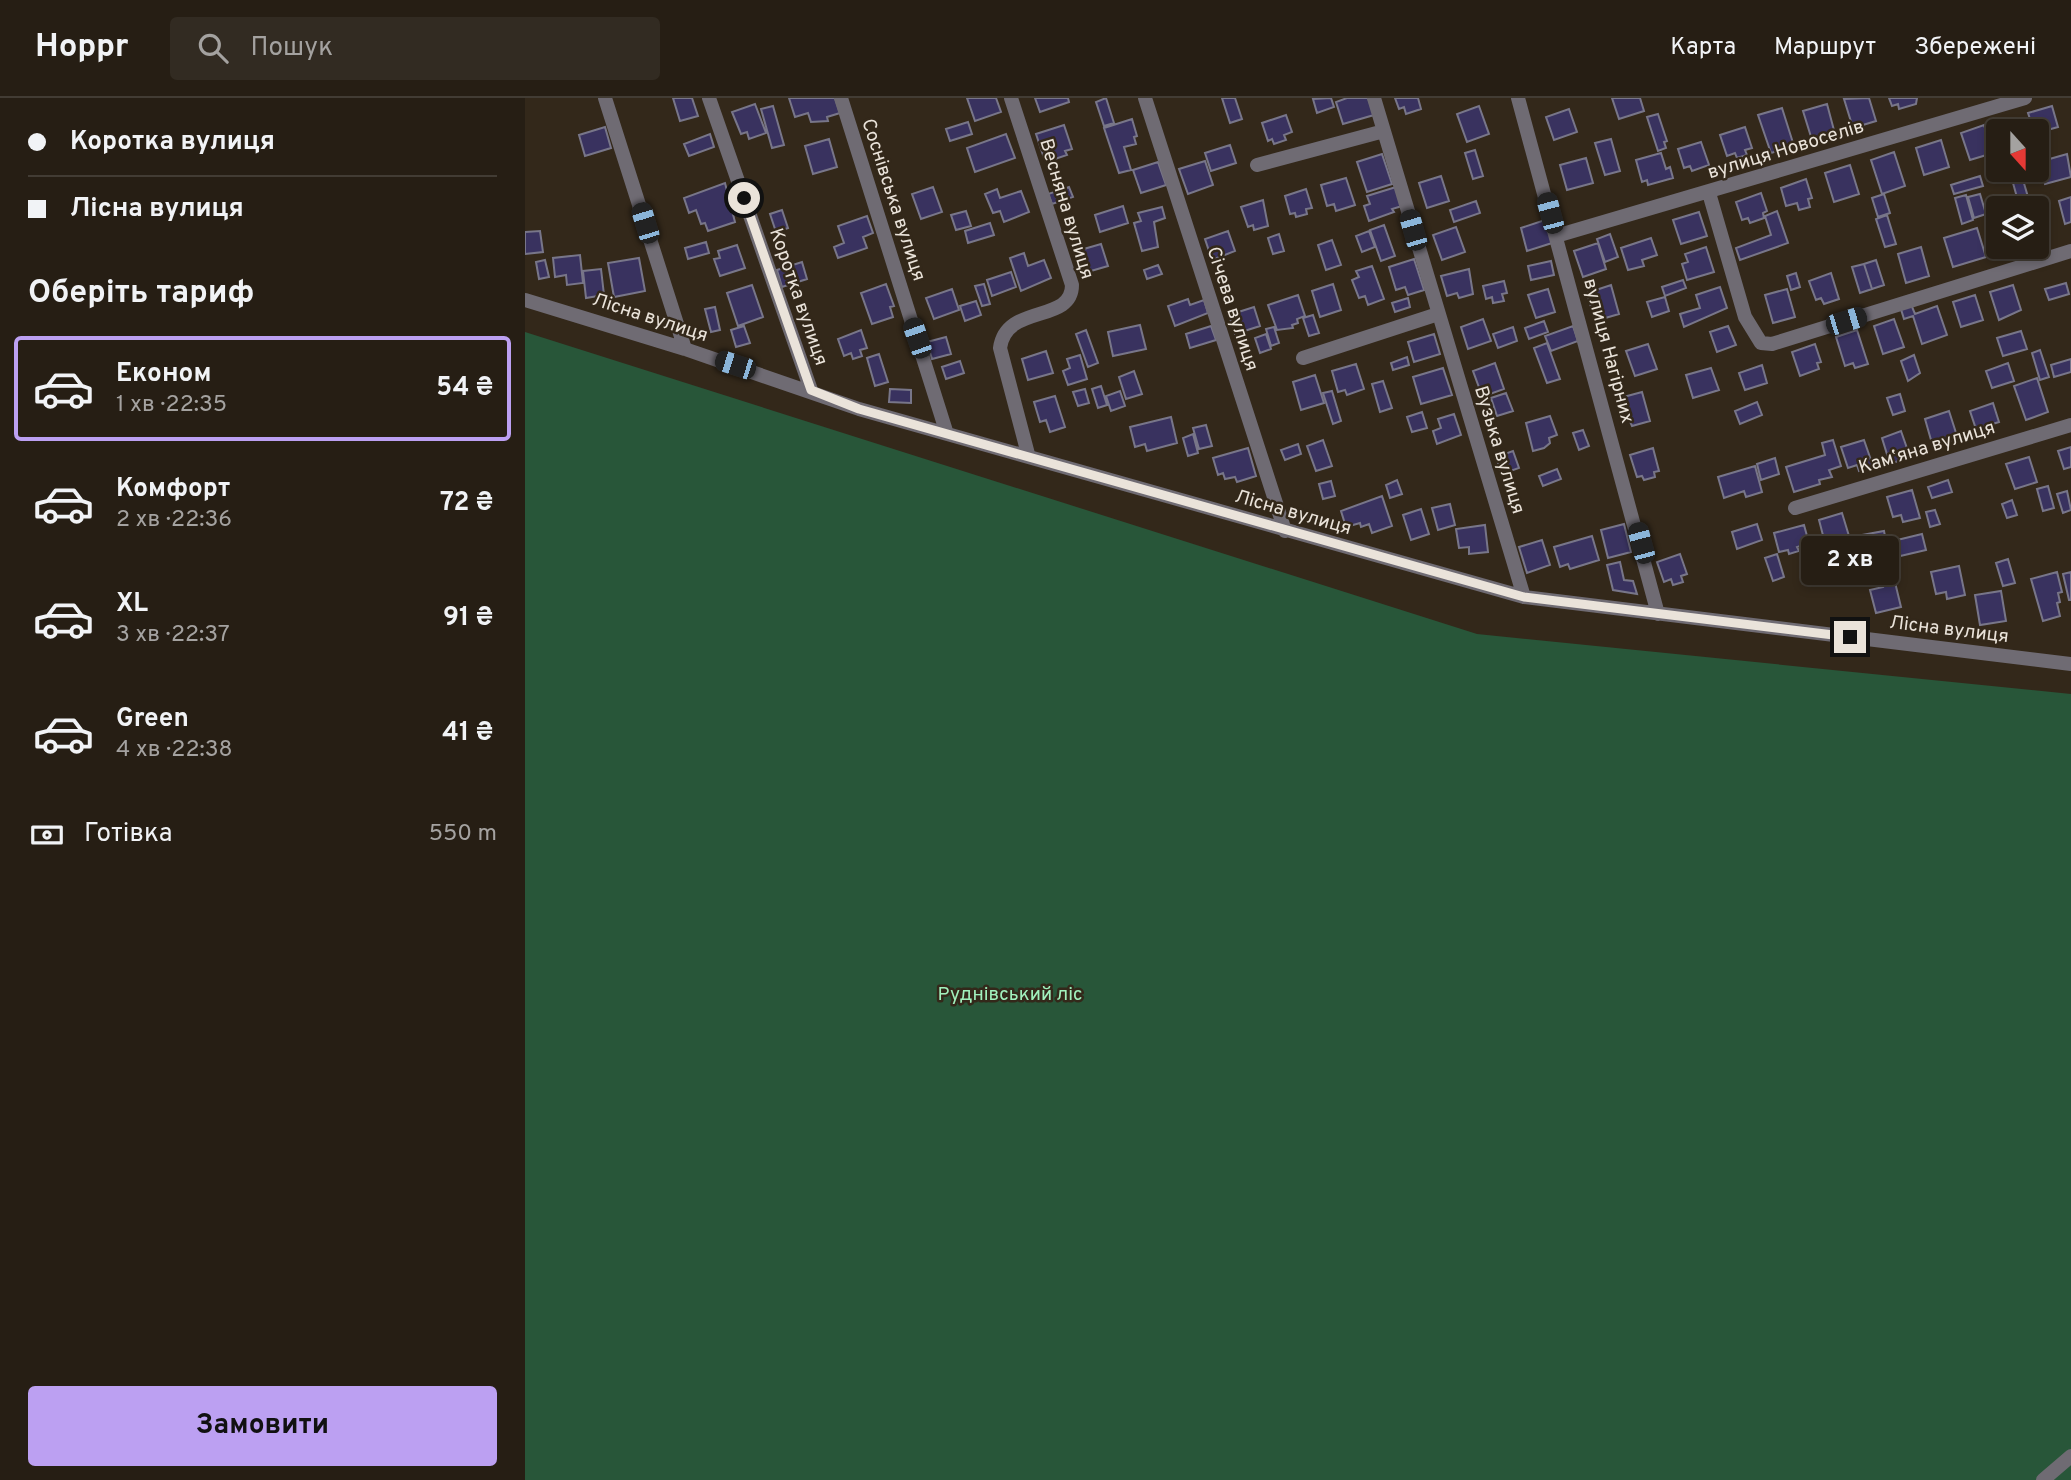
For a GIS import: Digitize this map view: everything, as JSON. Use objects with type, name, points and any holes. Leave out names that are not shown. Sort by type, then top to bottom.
[{"type":"street","points":[[605,98],[685,349]]},
{"type":"street","name":"Коротка вулиця","points":[[709,98],[811,390]]},
{"type":"street","name":"Соснівська вулиця","points":[[841,98],[947,434]]},
{"type":"street","name":"Весняна вулиця","points":[[1011,98],[1072,285],[1072,294],[1065,304],[1011,324],[1002,334],[1000,348],[1028,454]]},
{"type":"street","name":"Січева вулиця","points":[[1145,98],[1285,531]]},
{"type":"street","name":"Вузька вулиця","points":[[1374,98],[1524,597]]},
{"type":"street","name":"вулиця Нагірних","points":[[1518,98],[1658,614]]},
{"type":"street","name":"вулиця Новоселів","points":[[1556,236],[2025,98]]},
{"type":"street","points":[[1257,165],[1384,131]]},
{"type":"street","points":[[1709,193],[1745,317],[1761,343],[1772,344],[2071,251]]},
{"type":"street","name":"Лісна вулиця","points":[[525,300],[811,390],[859,409],[1028,454],[1285,531],[1524,597],[2071,664]]},
{"type":"street","points":[[1303,358],[1438,314]]},
{"type":"street","name":"Камʼяна вулиця","points":[[1795,508],[2071,425]]},
{"type":"street","points":[[2043,1480],[2071,1456]]},
{"type":"green space","name":"Руднівський ліс","points":[[525,332],[1477,634],[2071,694],[2071,1480],[525,1480]]},
{"type":"building","points":[[673,98],[692,98],[698,116],[680,121]]},
{"type":"building","points":[[789,98],[835,98],[840,113],[827,117],[828,121],[811,122],[808,113],[795,117]]},
{"type":"building","points":[[967,98],[996,98],[1001,112],[975,121]]},
{"type":"building","points":[[1035,98],[1068,98],[1069,102],[1040,112]]},
{"type":"building","points":[[1106,98],[1114,123],[1104,126],[1096,102]]},
{"type":"building","points":[[1222,98],[1235,98],[1242,119],[1230,123]]},
{"type":"building","points":[[1331,98],[1334,107],[1317,113],[1313,99]]},
{"type":"building","points":[[1347,98],[1368,98],[1374,115],[1343,124],[1336,102]]},
{"type":"building","points":[[1395,98],[1418,98],[1421,109],[1406,114],[1404,107],[1399,109]]},
{"type":"building","points":[[1612,98],[1640,98],[1644,111],[1619,119]]},
{"type":"building","points":[[1869,98],[1876,121],[1853,128],[1844,99]]},
{"type":"building","points":[[1889,98],[1917,98],[1916,104],[1899,109],[1898,104],[1892,106]]},
{"type":"building","points":[[755,104],[766,133],[749,139],[747,132],[741,134],[732,112]]},
{"type":"building","points":[[1827,104],[1835,134],[1812,140],[1803,111]]},
{"type":"building","points":[[773,106],[784,145],[772,148],[761,109]]},
{"type":"building","points":[[1479,106],[1489,134],[1467,142],[1457,114]]},
{"type":"building","points":[[2052,106],[2058,127],[2049,130],[2049,119],[2030,119],[2028,113]]},
{"type":"building","points":[[1782,108],[1794,146],[1771,153],[1758,115]]},
{"type":"building","points":[[1569,109],[1577,132],[1554,140],[1546,117]]},
{"type":"building","points":[[1658,114],[1667,141],[1664,142],[1666,148],[1658,151],[1647,117]]},
{"type":"building","points":[[1286,115],[1292,132],[1284,135],[1286,140],[1274,144],[1272,139],[1268,141],[1262,123]]},
{"type":"building","points":[[1132,119],[1137,136],[1134,137],[1136,144],[1124,147],[1131,170],[1119,173],[1104,128]]},
{"type":"building","points":[[968,122],[972,134],[950,141],[946,129]]},
{"type":"building","points":[[1064,125],[1072,149],[1065,151],[1067,155],[1052,160],[1050,156],[1044,158],[1036,134]]},
{"type":"building","points":[[1984,125],[1986,155],[1970,160],[1961,133]]},
{"type":"building","points":[[605,127],[611,148],[585,156],[579,135]]},
{"type":"building","points":[[1745,127],[1752,148],[1745,150],[1747,155],[1737,158],[1735,153],[1727,156],[1720,135]]},
{"type":"building","points":[[710,134],[714,147],[689,156],[684,144]]},
{"type":"building","points":[[1006,134],[1015,158],[975,172],[967,148]]},
{"type":"building","points":[[829,139],[837,167],[813,174],[805,146]]},
{"type":"building","points":[[1611,139],[1620,171],[1605,175],[1595,143]]},
{"type":"building","points":[[1941,140],[1949,167],[1924,175],[1916,148]]},
{"type":"building","points":[[1701,142],[1709,165],[1692,171],[1690,166],[1684,168],[1678,149]]},
{"type":"building","points":[[1230,145],[1236,163],[1211,171],[1205,153]]},
{"type":"building","points":[[1475,150],[1483,176],[1473,179],[1465,153]]},
{"type":"building","points":[[1894,152],[1905,186],[1882,194],[1871,160]]},
{"type":"building","points":[[1661,153],[1666,169],[1670,167],[1673,178],[1648,185],[1647,180],[1642,182],[1636,160]]},
{"type":"building","points":[[1382,154],[1392,184],[1367,192],[1357,162]]},
{"type":"building","points":[[2067,154],[2071,177],[2045,184],[2049,182],[2049,159]]},
{"type":"building","points":[[1586,158],[1593,183],[1567,190],[1560,165]]},
{"type":"building","points":[[1205,161],[1213,185],[1188,194],[1179,169]]},
{"type":"building","points":[[1158,162],[1166,185],[1141,193],[1133,170]]},
{"type":"building","points":[[1850,165],[1859,194],[1834,202],[1825,173]]},
{"type":"building","points":[[1441,176],[1449,201],[1427,208],[1419,183]]},
{"type":"building","points":[[1980,176],[1983,186],[1954,194],[1951,185]]},
{"type":"building","points":[[1346,178],[1355,205],[1336,211],[1334,204],[1327,206],[1321,185]]},
{"type":"building","points":[[1806,179],[1812,198],[1808,199],[1810,207],[1799,210],[1797,203],[1786,206],[1781,188]]},
{"type":"building","points":[[2024,182],[2028,196],[2017,196],[2013,183]]},
{"type":"building","points":[[725,183],[735,222],[708,231],[705,223],[701,224],[696,210],[689,213],[684,198]]},
{"type":"building","points":[[933,187],[942,212],[921,219],[912,194]]},
{"type":"building","points":[[1069,187],[1073,197],[1052,204],[1048,194]]},
{"type":"building","points":[[1396,187],[1402,206],[1392,209],[1394,212],[1369,221],[1364,206],[1370,204],[1367,196]]},
{"type":"building","points":[[997,189],[1000,198],[1021,191],[1029,212],[1004,222],[1000,211],[993,213],[985,194]]},
{"type":"building","points":[[1306,189],[1312,208],[1306,209],[1307,214],[1296,217],[1295,213],[1290,214],[1285,196]]},
{"type":"building","points":[[1761,193],[1767,211],[1763,213],[1764,218],[1750,223],[1748,218],[1742,220],[1736,202]]},
{"type":"building","points":[[1884,194],[1890,213],[1878,217],[1872,198]]},
{"type":"building","points":[[1980,194],[1986,214],[1974,218],[1968,197]]},
{"type":"building","points":[[1966,195],[1973,220],[1962,224],[1955,198]]},
{"type":"building","points":[[2071,197],[2071,222],[2065,224],[2059,201]]},
{"type":"building","points":[[1263,200],[1268,226],[1254,230],[1253,225],[1248,227],[1241,207]]},
{"type":"building","points":[[1476,201],[1480,213],[1454,222],[1450,210]]},
{"type":"building","points":[[1123,206],[1128,223],[1100,232],[1095,215]]},
{"type":"building","points":[[1162,207],[1165,218],[1154,222],[1158,247],[1142,251],[1134,223],[1141,221],[1138,213]]},
{"type":"building","points":[[782,210],[788,228],[776,232],[770,214]]},
{"type":"building","points":[[966,211],[971,226],[956,230],[951,215]]},
{"type":"building","points":[[1777,211],[1788,243],[1740,260],[1736,248],[1771,235],[1765,216]]},
{"type":"building","points":[[1699,212],[1707,236],[1681,244],[1673,220]]},
{"type":"building","points":[[1887,215],[1896,244],[1885,247],[1876,219]]},
{"type":"building","points":[[867,216],[873,233],[863,237],[867,248],[838,258],[834,247],[844,243],[838,226]]},
{"type":"building","points":[[1545,220],[1552,243],[1527,251],[1521,228]]},
{"type":"building","points":[[990,223],[994,235],[968,243],[965,231]]},
{"type":"building","points":[[1384,225],[1395,256],[1381,261],[1370,230]]},
{"type":"building","points":[[1456,227],[1465,252],[1442,260],[1433,235]]},
{"type":"building","points":[[1977,228],[1986,257],[1953,267],[1944,238]]},
{"type":"building","points":[[540,231],[543,252],[525,254],[525,232]]},
{"type":"building","points":[[1228,231],[1235,251],[1212,260],[1205,239]]},
{"type":"building","points":[[1369,231],[1375,247],[1362,252],[1356,236]]},
{"type":"building","points":[[1279,234],[1284,251],[1273,254],[1268,238]]},
{"type":"building","points":[[1610,234],[1618,257],[1605,262],[1597,239]]},
{"type":"building","points":[[1651,238],[1657,255],[1642,260],[1644,266],[1628,270],[1621,248]]},
{"type":"building","points":[[1332,240],[1341,265],[1326,270],[1318,245]]},
{"type":"building","points":[[706,242],[709,253],[688,259],[685,248]]},
{"type":"building","points":[[1598,243],[1606,269],[1583,277],[1574,251]]},
{"type":"building","points":[[1101,244],[1108,266],[1084,273],[1077,251]]},
{"type":"building","points":[[737,245],[745,268],[720,276],[714,259],[720,258],[718,251]]},
{"type":"building","points":[[1706,247],[1714,272],[1687,280],[1682,264],[1688,262],[1685,254]]},
{"type":"building","points":[[1921,247],[1929,276],[1906,283],[1898,254]]},
{"type":"building","points":[[1024,253],[1028,266],[1044,260],[1051,278],[1021,291],[1010,258]]},
{"type":"building","points":[[580,255],[583,283],[567,285],[566,275],[555,277],[553,258]]},
{"type":"building","points":[[639,258],[645,291],[614,297],[608,263]]},
{"type":"building","points":[[1414,259],[1424,290],[1408,295],[1405,287],[1396,290],[1389,267]]},
{"type":"building","points":[[545,260],[549,277],[539,279],[536,262]]},
{"type":"building","points":[[1876,260],[1884,285],[1872,289],[1864,264]]},
{"type":"building","points":[[1551,261],[1554,275],[1531,280],[1528,266]]},
{"type":"building","points":[[802,262],[807,279],[782,287],[777,270]]},
{"type":"building","points":[[1864,264],[1872,289],[1860,293],[1852,267]]},
{"type":"building","points":[[1158,265],[1162,274],[1147,279],[1144,270]]},
{"type":"building","points":[[1372,266],[1384,299],[1368,305],[1365,296],[1359,298],[1352,280],[1359,277],[1356,271]]},
{"type":"building","points":[[601,269],[604,295],[586,298],[583,271]]},
{"type":"building","points":[[1469,269],[1473,294],[1459,298],[1457,293],[1447,296],[1441,276]]},
{"type":"building","points":[[1011,272],[1016,287],[992,296],[987,280]]},
{"type":"building","points":[[1796,273],[1800,287],[1791,290],[1787,276]]},
{"type":"building","points":[[1831,273],[1839,299],[1824,304],[1821,298],[1816,300],[1809,281]]},
{"type":"building","points":[[1683,280],[1686,288],[1665,296],[1662,287]]},
{"type":"building","points":[[1504,281],[1507,293],[1502,294],[1504,301],[1493,303],[1492,297],[1486,299],[1483,286]]},
{"type":"building","points":[[2066,283],[2069,294],[2049,300],[2045,289]]},
{"type":"building","points":[[886,284],[894,306],[890,307],[893,317],[872,324],[861,293]]},
{"type":"building","points":[[984,284],[990,304],[982,306],[975,286]]},
{"type":"building","points":[[1333,284],[1341,310],[1320,317],[1312,291]]},
{"type":"building","points":[[752,285],[763,317],[738,326],[727,293]]},
{"type":"building","points":[[1611,285],[1619,314],[1595,321],[1587,293]]},
{"type":"building","points":[[2013,285],[2021,310],[1999,320],[1990,292]]},
{"type":"building","points":[[1720,287],[1727,308],[1684,327],[1680,314],[1700,308],[1696,295]]},
{"type":"building","points":[[952,289],[959,310],[934,319],[926,298]]},
{"type":"building","points":[[1548,289],[1555,312],[1536,318],[1528,295]]},
{"type":"building","points":[[1787,289],[1795,317],[1773,323],[1765,295]]},
{"type":"building","points":[[1298,295],[1305,316],[1297,319],[1298,323],[1292,325],[1293,328],[1277,330],[1268,305]]},
{"type":"building","points":[[1975,295],[1983,320],[1961,327],[1953,302]]},
{"type":"building","points":[[1665,297],[1669,311],[1652,317],[1647,302]]},
{"type":"building","points":[[1408,298],[1410,307],[1395,312],[1392,303]]},
{"type":"building","points":[[1188,299],[1190,305],[1204,300],[1208,313],[1175,326],[1168,306]]},
{"type":"building","points":[[976,301],[981,315],[965,321],[960,306]]},
{"type":"building","points":[[1910,302],[1915,314],[1937,306],[1947,335],[1922,344],[1913,316],[1904,319],[1900,306]]},
{"type":"building","points":[[715,307],[720,330],[711,332],[705,309]]},
{"type":"building","points":[[1254,307],[1260,326],[1235,334],[1229,315]]},
{"type":"building","points":[[1313,315],[1319,333],[1309,336],[1303,318]]},
{"type":"building","points":[[1483,319],[1491,341],[1468,349],[1461,327]]},
{"type":"building","points":[[1894,319],[1904,347],[1883,354],[1874,326]]},
{"type":"building","points":[[1544,321],[1548,332],[1529,339],[1525,328]]},
{"type":"building","points":[[1140,325],[1146,349],[1113,356],[1108,332]]},
{"type":"building","points":[[744,326],[750,343],[736,347],[731,330]]},
{"type":"building","points":[[1211,326],[1216,340],[1190,348],[1186,334]]},
{"type":"building","points":[[1573,326],[1578,341],[1551,351],[1545,336]]},
{"type":"building","points":[[1728,326],[1736,345],[1717,352],[1710,332]]},
{"type":"building","points":[[1274,327],[1279,343],[1271,346],[1266,329]]},
{"type":"building","points":[[1513,327],[1517,341],[1498,348],[1493,334]]},
{"type":"building","points":[[861,330],[867,348],[860,350],[862,356],[853,359],[851,353],[844,356],[838,339]]},
{"type":"building","points":[[1086,330],[1098,363],[1088,367],[1076,334]]},
{"type":"building","points":[[1857,330],[1868,364],[1855,368],[1853,363],[1845,366],[1836,337]]},
{"type":"building","points":[[2021,331],[2027,349],[2003,356],[1997,338]]},
{"type":"building","points":[[1266,334],[1271,349],[1260,353],[1255,338]]},
{"type":"building","points":[[1434,334],[1440,354],[1414,362],[1408,342]]},
{"type":"building","points":[[946,337],[951,354],[932,359],[927,342]]},
{"type":"building","points":[[1547,343],[1560,379],[1547,383],[1534,348]]},
{"type":"building","points":[[1648,344],[1657,369],[1635,376],[1626,351]]},
{"type":"building","points":[[1815,344],[1821,362],[1817,363],[1819,369],[1800,376],[1792,352]]},
{"type":"building","points":[[2040,350],[2049,377],[2040,380],[2032,353]]},
{"type":"building","points":[[1046,351],[1053,373],[1028,380],[1022,359]]},
{"type":"building","points":[[879,354],[888,382],[875,386],[867,358]]},
{"type":"building","points":[[1080,355],[1087,379],[1068,385],[1063,371],[1070,368],[1067,359]]},
{"type":"building","points":[[1914,355],[1920,373],[1908,381],[1901,361]]},
{"type":"building","points":[[1407,357],[1409,365],[1393,370],[1391,363]]},
{"type":"building","points":[[2071,359],[2071,372],[2054,377],[2051,365]]},
{"type":"building","points":[[960,361],[964,373],[946,379],[942,367]]},
{"type":"building","points":[[1495,363],[1504,389],[1490,394],[1488,388],[1480,390],[1473,371]]},
{"type":"building","points":[[2008,363],[2014,381],[1992,388],[1986,371]]},
{"type":"building","points":[[1356,364],[1364,389],[1347,395],[1345,390],[1338,392],[1332,371]]},
{"type":"building","points":[[1762,365],[1767,383],[1745,390],[1739,373]]},
{"type":"building","points":[[1443,368],[1452,395],[1421,404],[1413,377]]},
{"type":"building","points":[[1711,368],[1719,390],[1693,398],[1686,375]]},
{"type":"building","points":[[1134,371],[1142,394],[1126,399],[1119,377]]},
{"type":"building","points":[[1315,375],[1324,403],[1301,410],[1293,382]]},
{"type":"building","points":[[2037,378],[2048,412],[2026,420],[2014,386]]},
{"type":"building","points":[[1383,381],[1392,408],[1380,412],[1372,384]]},
{"type":"building","points":[[1101,386],[1107,405],[1098,408],[1092,389]]},
{"type":"building","points":[[890,389],[911,390],[911,403],[889,402]]},
{"type":"building","points":[[1085,389],[1089,403],[1078,406],[1073,392]]},
{"type":"building","points":[[1120,391],[1125,406],[1111,411],[1106,396]]},
{"type":"building","points":[[1332,391],[1341,421],[1333,424],[1323,393]]},
{"type":"building","points":[[1642,392],[1650,421],[1632,426],[1629,419],[1623,421],[1616,399]]},
{"type":"building","points":[[1506,393],[1513,411],[1497,416],[1491,398]]},
{"type":"building","points":[[1900,394],[1905,411],[1893,415],[1887,398]]},
{"type":"building","points":[[1055,396],[1065,427],[1050,432],[1046,420],[1040,422],[1034,402]]},
{"type":"building","points":[[1757,402],[1762,415],[1740,424],[1735,411]]},
{"type":"building","points":[[1993,403],[1999,422],[1976,429],[1970,411]]},
{"type":"building","points":[[1949,411],[1958,439],[1933,447],[1925,419]]},
{"type":"building","points":[[1422,412],[1427,428],[1412,432],[1407,417]]},
{"type":"building","points":[[1454,414],[1461,435],[1437,444],[1433,431],[1441,428],[1438,419]]},
{"type":"building","points":[[1550,416],[1557,435],[1549,438],[1550,443],[1544,448],[1533,451],[1526,423]]},
{"type":"building","points":[[1171,417],[1177,443],[1147,451],[1145,444],[1135,447],[1130,427]]},
{"type":"building","points":[[1206,425],[1212,446],[1199,449],[1193,428]]},
{"type":"building","points":[[1583,430],[1589,446],[1579,450],[1573,433]]},
{"type":"building","points":[[1901,431],[1910,457],[1890,464],[1882,438]]},
{"type":"building","points":[[1193,434],[1198,453],[1188,456],[1183,438]]},
{"type":"building","points":[[1323,440],[1332,466],[1316,471],[1307,446]]},
{"type":"building","points":[[1833,440],[1841,466],[1829,470],[1832,477],[1819,480],[1820,484],[1794,492],[1786,467],[1825,455],[1822,443]]},
{"type":"building","points":[[1864,440],[1873,466],[1859,471],[1857,465],[1848,468],[1841,447]]},
{"type":"building","points":[[1298,444],[1301,454],[1285,460],[1281,450]]},
{"type":"building","points":[[2071,447],[2071,467],[2064,469],[2058,451]]},
{"type":"building","points":[[1248,448],[1256,476],[1237,482],[1235,477],[1225,479],[1223,473],[1218,475],[1213,458]]},
{"type":"building","points":[[1653,448],[1659,471],[1654,472],[1655,477],[1644,480],[1642,476],[1637,477],[1630,455]]},
{"type":"building","points":[[1513,451],[1519,468],[1502,474],[1496,457]]},
{"type":"building","points":[[2029,457],[2037,482],[2015,489],[2006,464]]},
{"type":"building","points":[[1775,458],[1779,474],[1761,480],[1757,464]]},
{"type":"building","points":[[1755,466],[1762,492],[1746,497],[1744,491],[1724,498],[1718,477]]},
{"type":"building","points":[[1557,469],[1561,479],[1543,486],[1539,476]]},
{"type":"building","points":[[1397,480],[1402,494],[1390,498],[1386,485]]},
{"type":"building","points":[[1948,480],[1952,492],[1932,498],[1928,487]]},
{"type":"building","points":[[1331,481],[1335,496],[1323,499],[1319,484]]},
{"type":"building","points":[[2048,486],[2054,508],[2043,511],[2037,489]]},
{"type":"building","points":[[1912,490],[1920,518],[1903,522],[1901,515],[1893,517],[1887,497]]},
{"type":"building","points":[[2067,491],[2071,510],[2063,513],[2057,494]]},
{"type":"building","points":[[1382,496],[1392,526],[1372,533],[1369,524],[1361,527],[1360,523],[1346,527],[1341,511]]},
{"type":"building","points":[[2012,500],[2017,515],[2007,518],[2002,504]]},
{"type":"building","points":[[1450,504],[1455,525],[1438,530],[1432,508]]},
{"type":"building","points":[[1421,509],[1429,534],[1411,540],[1403,515]]},
{"type":"building","points":[[1935,510],[1940,524],[1930,527],[1926,512]]},
{"type":"building","points":[[1842,513],[1849,536],[1825,543],[1819,520]]},
{"type":"building","points":[[1624,524],[1631,552],[1608,558],[1601,530]]},
{"type":"building","points":[[1757,524],[1762,540],[1737,549],[1732,532]]},
{"type":"building","points":[[1485,525],[1488,552],[1469,554],[1469,547],[1459,548],[1456,529]]},
{"type":"building","points":[[1804,525],[1809,543],[1797,547],[1799,551],[1789,554],[1788,550],[1779,552],[1774,533]]},
{"type":"building","points":[[1884,531],[1889,557],[1873,560],[1874,569],[1861,571],[1851,537]]},
{"type":"building","points":[[1922,534],[1926,550],[1896,557],[1893,541]]},
{"type":"building","points":[[1592,536],[1599,560],[1570,569],[1568,564],[1560,567],[1554,547]]},
{"type":"building","points":[[1542,540],[1550,565],[1527,573],[1519,547]]},
{"type":"building","points":[[1680,554],[1687,574],[1681,576],[1683,582],[1673,585],[1671,579],[1664,582],[1657,562]]},
{"type":"building","points":[[1777,554],[1784,577],[1773,581],[1765,558]]},
{"type":"building","points":[[2008,559],[2015,583],[2003,586],[1996,563]]},
{"type":"building","points":[[1620,562],[1624,580],[1633,581],[1637,594],[1613,590],[1607,565]]},
{"type":"building","points":[[1959,566],[1965,595],[1947,599],[1946,592],[1936,594],[1931,572]]},
{"type":"building","points":[[1892,570],[1901,607],[1876,613],[1870,590],[1883,587],[1879,573]]},
{"type":"building","points":[[2057,572],[2062,592],[2058,593],[2060,602],[2057,603],[2060,616],[2043,621],[2031,579]]},
{"type":"building","points":[[2071,572],[2071,600],[2069,600],[2063,574]]},
{"type":"building","points":[[2001,591],[2006,621],[1980,625],[1975,595]]},
{"type":"route","points":[[744,198],[811,390],[859,409],[1028,454],[1285,531],[1524,597],[1850,637]]}]
